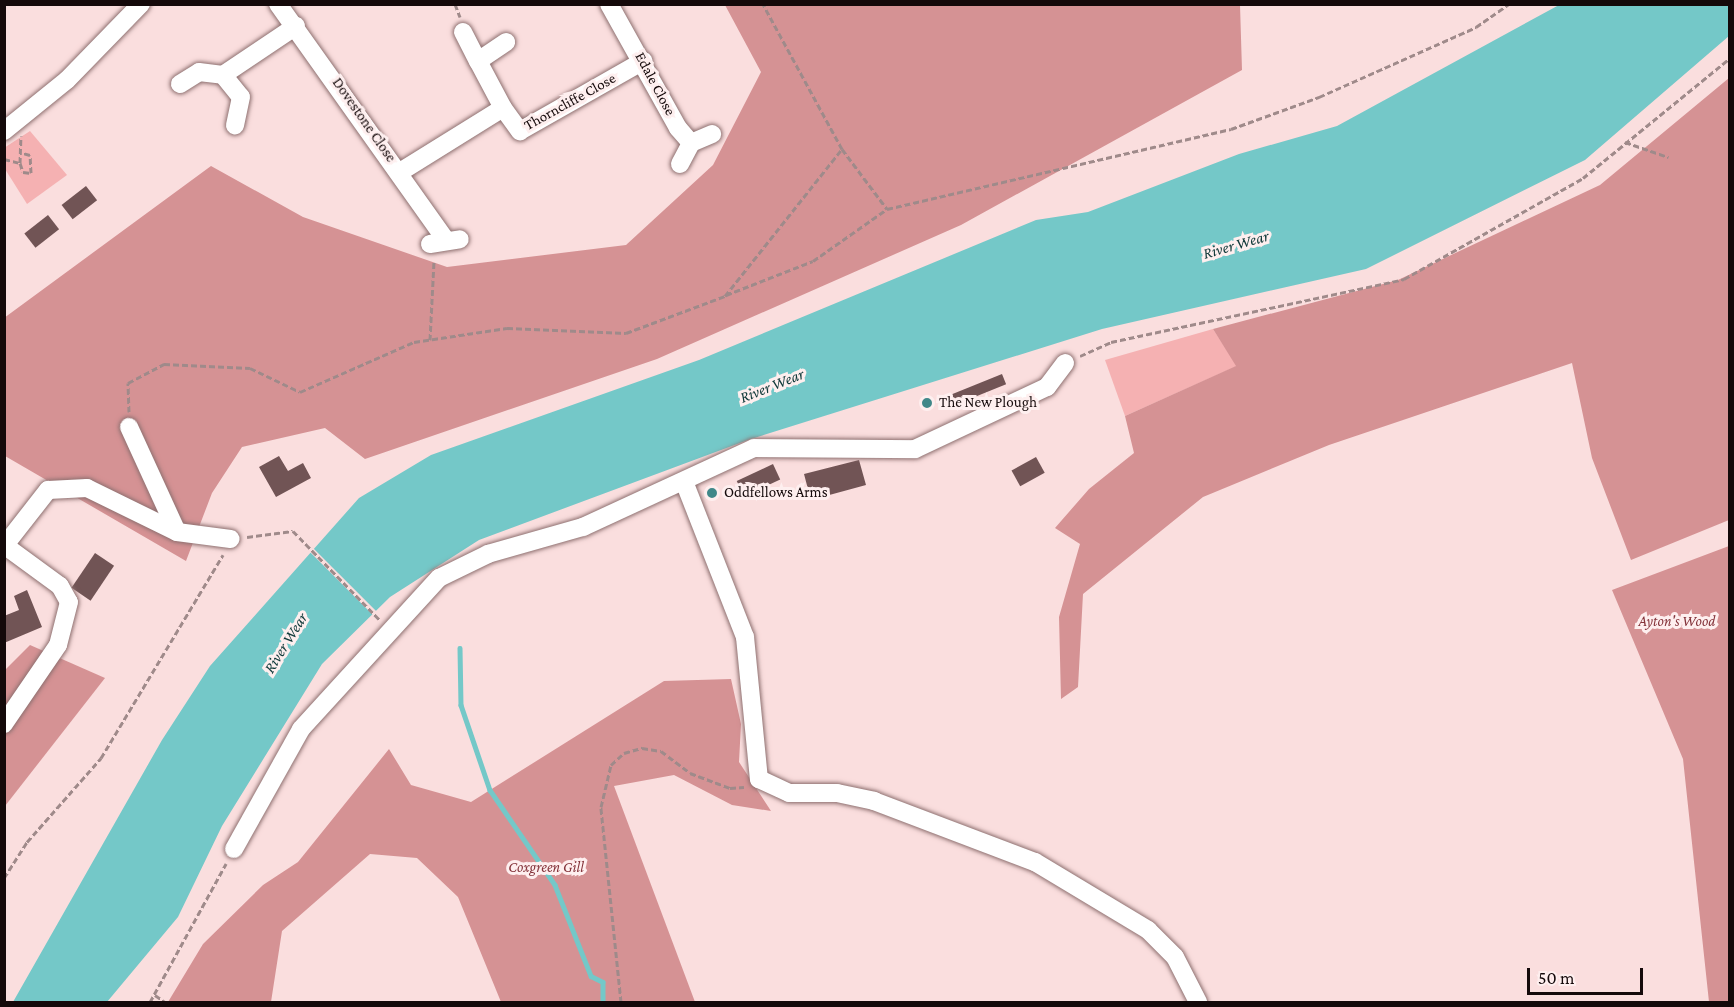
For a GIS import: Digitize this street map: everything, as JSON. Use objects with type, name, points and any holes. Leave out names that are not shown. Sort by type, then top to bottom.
[{"type":"street","points":[[11,127],[67,80],[141,4]]},
{"type":"street","name":"Dovestone Close","points":[[278,4],[400,172],[445,241]]},
{"type":"street","name":"Edale Close","points":[[609,4],[691,143]]},
{"type":"street","points":[[180,84],[199,72],[223,75],[296,26]]},
{"type":"street","name":"Thorncliffe Close","points":[[463,32],[503,108],[520,131],[643,61]]},
{"type":"street","points":[[478,61],[506,42]]},
{"type":"street","points":[[223,75],[241,97],[236,125]]},
{"type":"street","name":"Thorncliffe Close","points":[[400,172],[503,108]]},
{"type":"street","points":[[680,164],[691,143],[712,134]]},
{"type":"street","points":[[234,849],[301,729],[439,578],[488,554],[583,527],[685,484],[754,448],[915,449],[1047,387],[1065,363]]},
{"type":"street","points":[[129,427],[177,532]]},
{"type":"street","points":[[685,484],[745,637],[759,779],[789,793],[837,793],[874,801],[1035,862],[1148,930],[1175,957],[1198,1002]]},
{"type":"street","points":[[4,724],[58,645],[69,602],[60,586],[5,545],[48,490],[87,488],[177,532],[231,539]]},
{"type":"path","points":[[764,4],[842,149],[887,209]]},
{"type":"path","points":[[129,427],[128,384],[164,364],[250,368],[300,392],[430,340],[507,328],[626,333],[813,261],[887,209],[1231,129],[1329,92],[1476,27],[1509,4]]},
{"type":"path","points":[[1065,363],[1111,342],[1404,279],[1583,178],[1625,141],[1730,58]]},
{"type":"path","points":[[11,127],[23,153],[20,163],[23,172],[32,173],[30,155],[23,153]]},
{"type":"path","points":[[1625,141],[1668,157]]},
{"type":"path","points":[[725,296],[842,149]]},
{"type":"path","points":[[4,159],[20,163]]},
{"type":"path","points":[[430,340],[435,256],[445,241]]},
{"type":"path","points":[[4,878],[27,842],[101,758],[231,539],[293,531],[385,625]]},
{"type":"path","points":[[621,1002],[601,807],[611,765],[624,753],[642,748],[661,751],[690,773],[730,789],[759,779]]},
{"type":"path","points":[[150,1002],[234,849]]},
{"type":"path","points":[[155,995],[165,1002]]},
{"type":"shaded area","points":[[30,131],[67,175],[27,204],[5,169],[4,148]]},
{"type":"shaded area","points":[[1213,329],[1237,366],[1125,416],[1105,360]]},
{"type":"green space","points":[[725,5],[1240,5],[1242,70],[961,225],[657,359],[365,459],[325,428],[242,447],[212,493],[186,561],[5,456],[4,318],[211,166],[303,217],[447,267],[626,245],[713,165],[761,72]]},
{"type":"green space","points":[[1729,78],[1729,520],[1631,560],[1592,458],[1572,363],[1329,445],[1203,497],[1083,594],[1078,687],[1061,699],[1059,617],[1080,544],[1055,528],[1089,489],[1134,453],[1125,416],[1236,366],[1213,329],[1398,280],[1600,185]]},
{"type":"green space","name":"Ayton's Wood","points":[[1729,546],[1730,1002],[1709,1002],[1683,759],[1612,590]]},
{"type":"green space","points":[[30,645],[105,678],[5,806],[5,670]]},
{"type":"green space","name":"Coxgreen Gill","points":[[731,679],[741,724],[739,762],[771,811],[732,805],[674,775],[614,786],[695,1002],[501,1002],[458,897],[417,858],[370,854],[282,931],[271,1002],[168,1002],[203,944],[263,885],[298,862],[389,749],[411,785],[471,802],[664,681]]},
{"type":"water","name":"River Wear","points":[[1559,5],[1729,5],[1729,36],[1585,160],[1366,269],[1102,329],[748,440],[479,540],[390,597],[322,664],[222,826],[178,917],[107,1002],[13,1002],[162,740],[210,666],[359,498],[431,455],[699,360],[1036,220],[1088,212],[1239,154],[1337,126]]},
{"type":"pier","points":[[310,545],[379,614],[375,617],[306,549]]},
{"type":"building","points":[[86,186],[97,200],[73,219],[62,205]]},
{"type":"building","points":[[48,215],[59,229],[35,248],[24,233]]},
{"type":"building","points":[[1002,374],[1006,384],[956,404],[952,394]]},
{"type":"building","points":[[279,456],[288,471],[303,463],[311,478],[276,497],[259,467]]},
{"type":"building","points":[[1036,457],[1045,473],[1020,486],[1012,471]]},
{"type":"building","points":[[859,460],[866,485],[822,497],[820,490],[809,493],[804,474]]},
{"type":"building","points":[[773,464],[780,479],[744,496],[737,481]]},
{"type":"building","points":[[95,553],[114,566],[91,601],[72,588]]},
{"type":"building","points":[[27,590],[42,627],[4,643],[4,616],[19,610],[14,596]]},
{"type":"waterway","name":"Coxgreen Gill","points":[[460,648],[461,705],[490,790],[555,885],[591,976],[603,982],[603,1002]]},
{"type":"place","name":"The New Plough","points":[[927,403]]},
{"type":"place","name":"Oddfellows Arms","points":[[712,493]]}]
